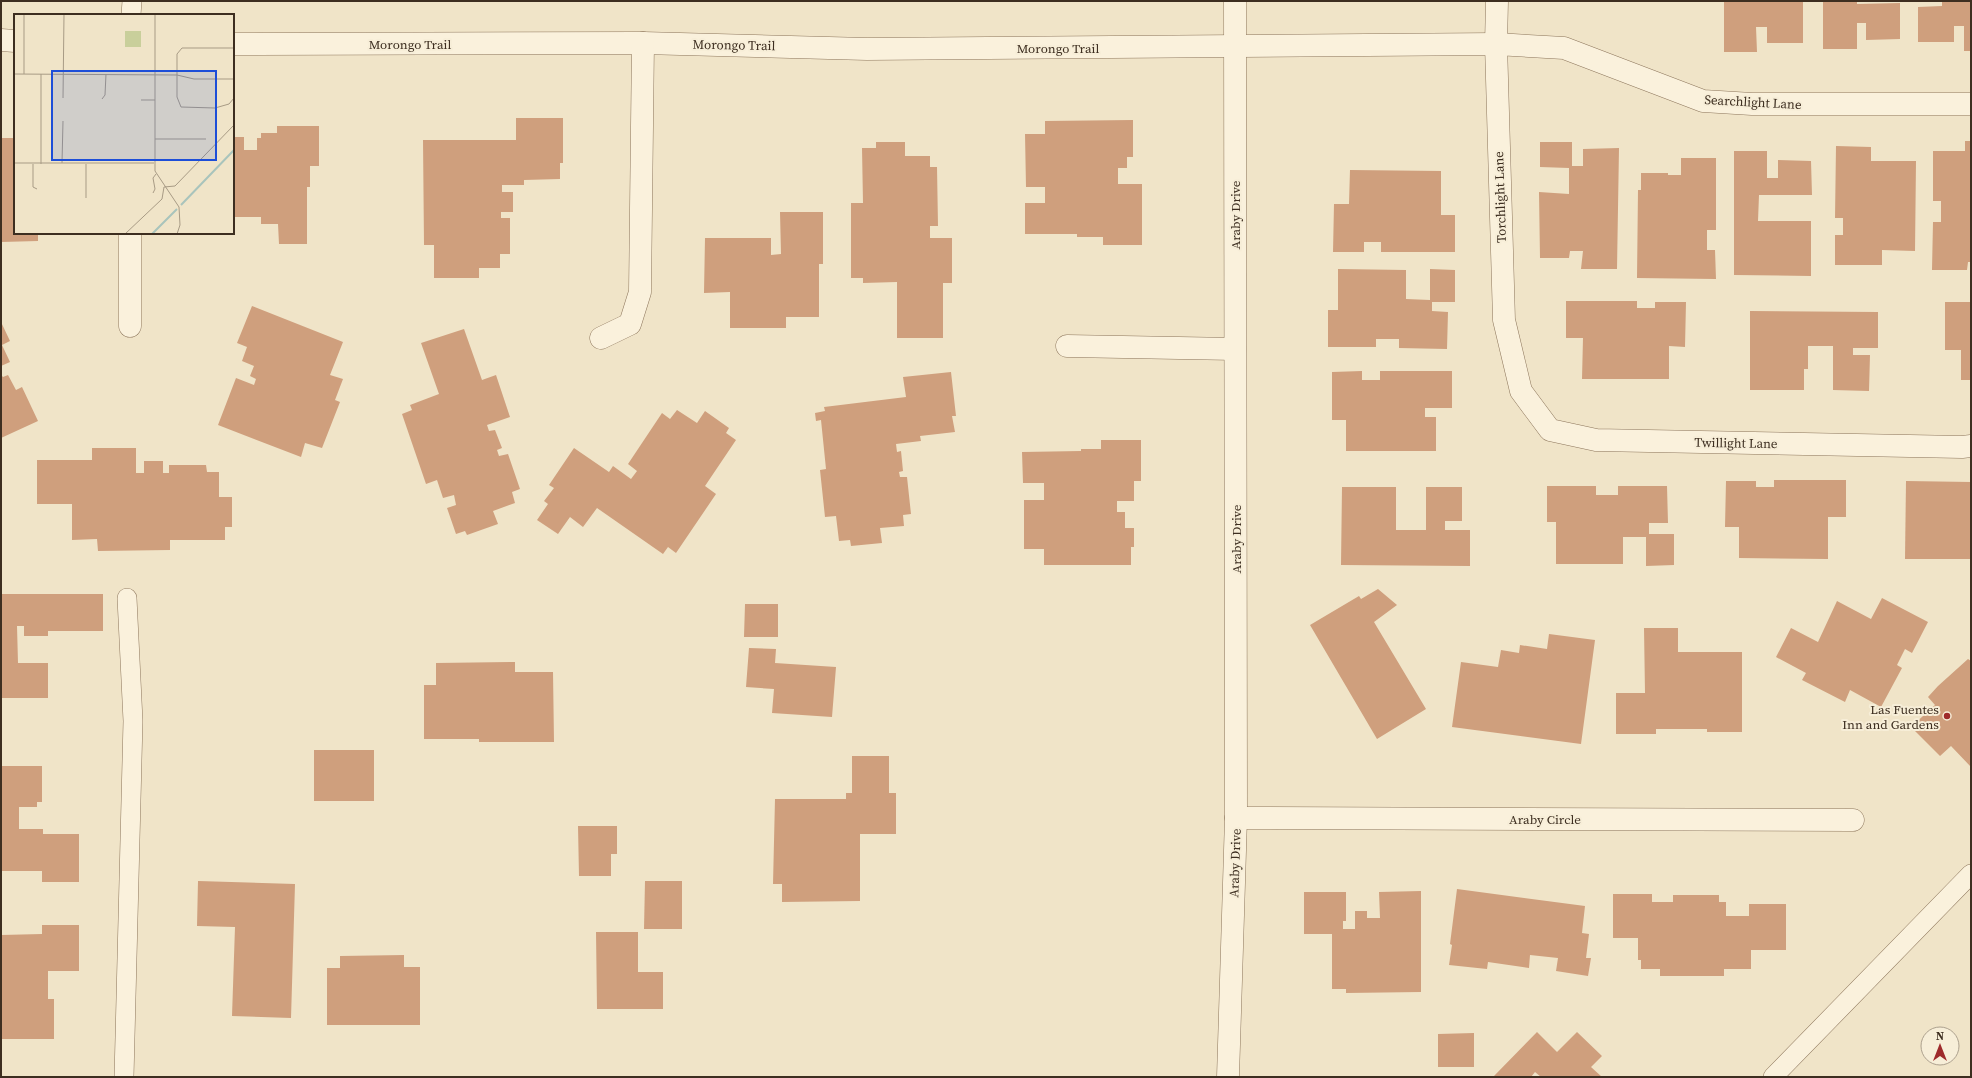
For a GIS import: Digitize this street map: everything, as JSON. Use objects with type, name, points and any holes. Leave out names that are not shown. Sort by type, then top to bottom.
[{"type":"street","name":"Araby Drive","points":[[1228,1077],[1236,818],[1235,1]]},
{"type":"street","name":"Torchlight Lane","points":[[1497,1],[1496,44],[1504,320],[1521,391]]},
{"type":"street","points":[[1,40],[14,41]]},
{"type":"street","name":"Morongo Trail","points":[[234,44],[643,43],[867,49],[1496,44]]},
{"type":"street","points":[[601,338],[630,324],[640,292],[643,43]]},
{"type":"street","name":"Searchlight Lane","points":[[1496,44],[1564,48],[1703,101],[1752,104],[1971,104]]},
{"type":"street","points":[[130,234],[130,326]]},
{"type":"street","points":[[1067,346],[1236,349]]},
{"type":"street","name":"Twillight Lane","points":[[1521,391],[1550,430],[1596,440],[1954,447],[1971,446]]},
{"type":"street","name":"Araby Circle","points":[[1236,818],[1853,820]]},
{"type":"lane","points":[[131,14],[132,1]]},
{"type":"lane","points":[[124,1077],[133,721],[126,598]]},
{"type":"lane","points":[[1773,1077],[1971,874]]},
{"type":"building","points":[[1724,1],[1803,1],[1803,43],[1767,43],[1767,27],[1756,27],[1757,52],[1724,52]]},
{"type":"building","points":[[1823,1],[1857,1],[1857,4],[1900,3],[1900,39],[1866,40],[1866,23],[1857,23],[1857,49],[1823,49]]},
{"type":"building","points":[[1942,1],[1971,1],[1971,51],[1964,51],[1964,26],[1954,26],[1954,42],[1918,42],[1918,7],[1942,6]]},
{"type":"building","points":[[516,118],[563,118],[563,163],[560,163],[560,179],[524,180],[524,185],[502,185],[502,192],[513,192],[513,212],[501,212],[501,218],[510,218],[510,254],[500,254],[500,268],[479,268],[479,278],[434,278],[434,245],[424,245],[423,140],[516,140]]},
{"type":"building","points":[[1133,120],[1133,157],[1127,157],[1127,168],[1118,168],[1118,184],[1142,184],[1142,245],[1103,245],[1103,237],[1077,237],[1077,234],[1025,234],[1025,203],[1045,203],[1045,187],[1026,187],[1025,134],[1045,134],[1045,121]]},
{"type":"building","points":[[277,126],[319,126],[319,166],[310,166],[310,187],[307,187],[307,244],[279,244],[278,224],[261,224],[261,217],[234,217],[234,137],[244,137],[244,150],[257,150],[257,138],[261,138],[261,133],[277,133]]},
{"type":"building","points":[[2,138],[14,138],[14,234],[38,234],[38,241],[1,242]]},
{"type":"building","points":[[1965,141],[1971,141],[1971,262],[1968,262],[1967,270],[1932,270],[1933,222],[1941,222],[1941,201],[1933,201],[1933,151],[1965,151]]},
{"type":"building","points":[[876,142],[905,142],[905,156],[930,156],[930,167],[937,167],[938,226],[930,226],[930,238],[952,238],[952,283],[943,283],[943,338],[897,338],[897,282],[863,283],[863,278],[851,278],[851,203],[863,203],[862,148],[876,148]]},
{"type":"building","points":[[1540,142],[1572,142],[1572,166],[1583,166],[1583,149],[1619,148],[1617,269],[1581,269],[1583,251],[1570,251],[1569,258],[1540,258],[1539,192],[1569,194],[1569,168],[1540,167]]},
{"type":"building","points":[[1836,146],[1871,147],[1871,161],[1916,161],[1915,251],[1882,250],[1882,265],[1835,265],[1835,235],[1843,235],[1843,218],[1835,218]]},
{"type":"building","points":[[1734,151],[1767,151],[1767,178],[1778,178],[1778,160],[1811,161],[1812,195],[1759,195],[1758,221],[1811,221],[1811,276],[1734,275]]},
{"type":"building","points":[[1681,158],[1716,158],[1716,230],[1707,230],[1707,250],[1715,250],[1716,279],[1637,278],[1638,190],[1641,190],[1641,173],[1668,173],[1668,175],[1681,175]]},
{"type":"building","points":[[1350,170],[1441,171],[1441,215],[1455,215],[1455,252],[1381,252],[1381,242],[1364,242],[1364,252],[1333,252],[1334,204],[1349,204]]},
{"type":"building","points":[[780,212],[823,212],[823,264],[819,264],[819,317],[786,317],[786,328],[730,328],[730,292],[704,293],[705,238],[771,238],[771,255],[781,254]]},
{"type":"building","points":[[1338,269],[1406,270],[1406,299],[1430,300],[1430,269],[1455,270],[1455,302],[1432,302],[1432,311],[1448,312],[1447,349],[1399,348],[1399,339],[1376,339],[1376,347],[1328,347],[1328,310],[1338,310]]},
{"type":"building","points":[[1566,301],[1637,301],[1637,308],[1655,308],[1655,302],[1686,302],[1685,347],[1669,346],[1669,379],[1582,379],[1583,338],[1566,338]]},
{"type":"building","points":[[1945,302],[1971,302],[1971,380],[1961,380],[1961,350],[1945,350]]},
{"type":"building","points":[[252,306],[343,342],[330,375],[343,379],[335,400],[340,402],[322,448],[305,443],[301,457],[218,425],[236,378],[254,385],[256,379],[250,376],[254,366],[242,361],[247,347],[237,343]]},
{"type":"building","points":[[1750,311],[1878,312],[1878,348],[1853,348],[1853,355],[1870,355],[1869,391],[1833,390],[1833,346],[1808,346],[1808,369],[1804,369],[1804,390],[1750,390]]},
{"type":"building","points":[[1,322],[10,341],[2,345],[10,362],[1,366]]},
{"type":"building","points":[[464,329],[482,380],[496,375],[510,417],[487,425],[489,431],[495,430],[502,448],[497,450],[499,456],[508,454],[520,489],[512,492],[515,503],[493,511],[498,524],[467,535],[465,531],[456,534],[447,508],[456,505],[454,495],[443,498],[437,480],[426,484],[402,414],[412,410],[410,405],[439,394],[421,343]]},
{"type":"building","points":[[1362,371],[1362,380],[1380,380],[1380,371],[1452,371],[1452,408],[1425,408],[1425,417],[1436,417],[1436,451],[1346,451],[1346,420],[1332,420],[1332,372]]},
{"type":"building","points":[[951,372],[956,416],[952,416],[955,432],[920,436],[921,441],[896,444],[897,452],[901,451],[903,471],[899,472],[900,477],[907,477],[911,514],[903,515],[904,526],[880,528],[882,543],[851,546],[850,540],[839,541],[836,516],[825,517],[820,470],[826,469],[821,420],[816,421],[815,413],[825,411],[824,407],[906,397],[903,377]]},
{"type":"building","points":[[1,375],[3,377],[8,375],[16,390],[22,387],[38,421],[1,438]]},
{"type":"building","points":[[677,410],[697,423],[705,411],[729,428],[726,433],[736,440],[705,486],[716,494],[676,553],[668,547],[663,554],[597,508],[583,527],[570,517],[558,534],[537,520],[548,504],[544,501],[554,488],[549,485],[574,448],[609,472],[613,466],[631,479],[637,471],[628,464],[662,413],[670,419]]},
{"type":"building","points":[[1101,440],[1141,440],[1141,481],[1134,481],[1134,501],[1117,501],[1117,512],[1125,512],[1125,528],[1134,528],[1134,547],[1131,547],[1131,565],[1044,565],[1044,549],[1024,549],[1024,500],[1044,500],[1044,483],[1023,483],[1022,452],[1081,451],[1081,449],[1101,449]]},
{"type":"building","points":[[92,448],[136,448],[136,473],[144,473],[144,461],[163,461],[163,473],[169,473],[169,465],[206,465],[207,472],[219,472],[219,497],[232,497],[232,527],[225,527],[225,540],[170,540],[170,550],[98,551],[97,539],[72,540],[72,504],[37,504],[37,460],[92,460]]},
{"type":"building","points":[[1774,480],[1846,480],[1846,517],[1828,517],[1828,559],[1739,558],[1739,527],[1725,527],[1726,481],[1756,481],[1756,487],[1774,487]]},
{"type":"building","points":[[1906,481],[1971,482],[1971,559],[1905,559]]},
{"type":"building","points":[[1547,486],[1596,486],[1596,495],[1618,495],[1618,486],[1667,486],[1668,523],[1649,523],[1649,534],[1674,534],[1674,565],[1646,566],[1646,537],[1623,537],[1623,564],[1556,564],[1556,522],[1547,522]]},
{"type":"building","points":[[1342,487],[1396,487],[1396,530],[1426,530],[1426,487],[1462,487],[1462,521],[1445,521],[1445,530],[1470,530],[1470,566],[1341,565]]},
{"type":"building","points":[[1378,589],[1397,605],[1374,622],[1426,709],[1377,739],[1310,625],[1359,596],[1361,599]]},
{"type":"building","points":[[1,594],[103,594],[103,631],[48,631],[48,636],[24,636],[24,626],[17,626],[18,663],[48,663],[48,698],[1,698]]},
{"type":"building","points":[[1882,598],[1928,622],[1912,653],[1905,649],[1897,665],[1902,668],[1881,707],[1850,690],[1845,702],[1802,680],[1806,673],[1776,657],[1791,628],[1818,642],[1837,601],[1871,619]]},
{"type":"building","points":[[745,604],[778,604],[778,637],[744,637]]},
{"type":"building","points":[[1644,628],[1678,628],[1678,652],[1742,652],[1742,732],[1707,732],[1707,729],[1656,729],[1656,734],[1616,734],[1616,693],[1645,693]]},
{"type":"building","points":[[1549,634],[1595,640],[1581,744],[1452,727],[1461,662],[1498,667],[1501,650],[1519,653],[1520,645],[1547,649]]},
{"type":"building","points":[[749,648],[776,649],[775,663],[836,667],[832,717],[772,713],[774,689],[746,687]]},
{"type":"building","name":"Las Fuentes Inn and Gardens","points":[[1968,659],[1971,661],[1971,767],[1951,746],[1940,756],[1911,727],[1935,705],[1928,697]]},
{"type":"building","points":[[515,662],[515,672],[553,672],[554,742],[479,742],[479,739],[424,739],[424,685],[436,685],[436,663]]},
{"type":"building","points":[[314,750],[374,750],[374,801],[314,801]]},
{"type":"building","points":[[852,756],[889,756],[889,793],[896,793],[896,834],[860,834],[860,901],[782,902],[782,884],[773,884],[775,799],[846,799],[846,793],[852,793]]},
{"type":"building","points":[[1,766],[42,766],[42,802],[37,802],[37,807],[19,807],[19,829],[43,829],[43,834],[79,834],[79,882],[42,882],[42,871],[1,871]]},
{"type":"building","points":[[578,826],[617,826],[617,854],[611,854],[611,876],[579,876]]},
{"type":"building","points":[[198,881],[295,884],[291,1018],[232,1016],[235,927],[197,926]]},
{"type":"building","points":[[645,881],[682,881],[682,929],[644,929]]},
{"type":"building","points":[[1457,889],[1585,906],[1582,933],[1589,934],[1586,958],[1591,958],[1588,976],[1556,971],[1558,958],[1530,955],[1529,968],[1488,962],[1487,969],[1449,965],[1452,945],[1450,944]]},
{"type":"building","points":[[1421,891],[1421,992],[1346,993],[1346,989],[1332,989],[1332,934],[1304,934],[1304,892],[1346,892],[1346,921],[1343,921],[1343,929],[1355,929],[1355,911],[1367,911],[1367,918],[1380,918],[1379,892]]},
{"type":"building","points":[[1613,894],[1652,894],[1652,902],[1673,902],[1673,895],[1719,895],[1719,902],[1726,902],[1726,916],[1749,916],[1749,904],[1786,904],[1786,950],[1751,950],[1751,969],[1724,969],[1724,976],[1660,976],[1660,969],[1641,969],[1641,960],[1638,960],[1638,938],[1613,938]]},
{"type":"building","points":[[42,925],[79,925],[79,971],[48,971],[48,999],[54,999],[54,1039],[1,1039],[1,935],[42,934]]},
{"type":"building","points":[[596,932],[638,932],[638,972],[663,972],[663,1009],[597,1009]]},
{"type":"building","points":[[404,955],[404,967],[420,967],[420,1025],[327,1025],[327,968],[340,968],[340,956]]},
{"type":"building","points":[[1537,1032],[1557,1052],[1577,1032],[1602,1056],[1591,1067],[1602,1077],[1541,1077],[1535,1072],[1531,1077],[1494,1076]]},
{"type":"building","points":[[1474,1033],[1474,1067],[1438,1067],[1438,1034]]},
{"type":"place","name":"Las Fuentes Inn and Gardens","points":[[1947,716]]}]
